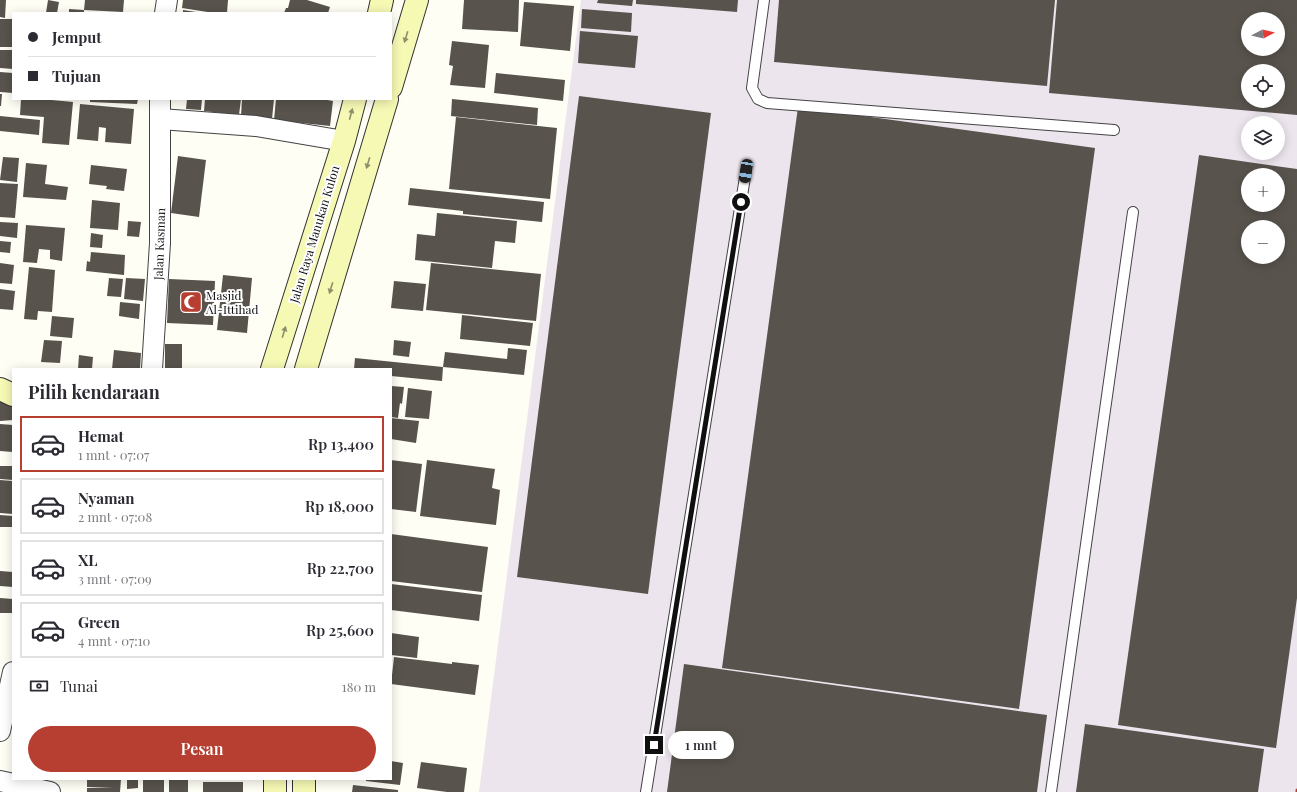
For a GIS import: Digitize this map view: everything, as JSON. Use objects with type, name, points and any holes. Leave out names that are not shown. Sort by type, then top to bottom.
[{"type":"main road","points":[[379,12],[382,0]]},
{"type":"main road","points":[[392,84],[417,0]]},
{"type":"main road","name":"Jalan Raya Manukan Kulon","points":[[272,368],[344,141],[355,100]]},
{"type":"main road","points":[[306,368],[387,100]]},
{"type":"main road","points":[[0,390],[12,395]]},
{"type":"main road","points":[[275,780],[275,792]]},
{"type":"main road","points":[[304,780],[304,792]]},
{"type":"street","points":[[165,12],[166,0]]},
{"type":"street","name":"Jalan Kasman","points":[[152,368],[160,243],[160,100]]},
{"type":"street","points":[[160,119],[256,126],[344,141]]},
{"type":"street","points":[[0,731],[12,677]]},
{"type":"street","points":[[0,781],[50,792]]},
{"type":"lane","points":[[764,0],[752,88],[758,99],[766,104],[1114,130]]},
{"type":"lane","points":[[646,792],[746,171]]},
{"type":"lane","points":[[1051,792],[1133,212]]},
{"type":"shaded area","points":[[581,0],[1297,0],[1297,792],[479,792]]},
{"type":"building","points":[[0,0],[6,0],[5,18],[0,17]]},
{"type":"building","points":[[48,0],[59,2],[57,12],[46,12]]},
{"type":"building","points":[[85,0],[124,0],[123,12],[84,10]]},
{"type":"building","points":[[183,0],[228,0],[227,12],[208,12],[182,8]]},
{"type":"building","points":[[290,0],[307,0],[330,7],[328,12],[284,12],[286,8],[288,8]]},
{"type":"building","points":[[464,0],[519,0],[518,32],[462,29]]},
{"type":"building","points":[[598,0],[633,0],[632,6],[597,3]]},
{"type":"building","points":[[636,0],[738,0],[737,12],[636,4]]},
{"type":"building","points":[[779,0],[1055,0],[1047,86],[774,62]]},
{"type":"building","points":[[1057,0],[1297,0],[1297,115],[1049,93]]},
{"type":"building","points":[[524,2],[574,6],[570,51],[520,46]]},
{"type":"building","points":[[69,9],[84,10],[84,12],[69,12]]},
{"type":"building","points":[[582,9],[632,13],[631,32],[581,28]]},
{"type":"building","points":[[183,10],[196,12],[183,12]]},
{"type":"building","points":[[0,19],[12,19],[12,47],[0,47]]},
{"type":"building","points":[[580,31],[638,36],[635,68],[578,63]]},
{"type":"building","points":[[452,41],[489,45],[485,88],[450,85],[453,66],[449,65]]},
{"type":"building","points":[[0,50],[12,50],[12,69],[0,68]]},
{"type":"building","points":[[0,72],[12,73],[12,93],[0,92]]},
{"type":"building","points":[[496,73],[565,80],[563,101],[494,93]]},
{"type":"building","points":[[0,94],[2,94],[1,106],[0,106]]},
{"type":"building","points":[[579,96],[711,113],[648,594],[517,577]]},
{"type":"building","points":[[452,99],[538,108],[537,125],[451,116]]},
{"type":"building","points":[[21,100],[73,102],[69,145],[42,143],[44,117],[20,115]]},
{"type":"building","points":[[90,100],[138,100],[137,104],[90,102]]},
{"type":"building","points":[[187,100],[202,100],[201,110],[186,109]]},
{"type":"building","points":[[205,100],[241,100],[239,115],[204,111]]},
{"type":"building","points":[[242,100],[274,100],[272,119],[241,116]]},
{"type":"building","points":[[276,100],[333,101],[330,126],[274,120]]},
{"type":"building","points":[[80,104],[134,109],[131,144],[105,142],[106,128],[99,127],[98,141],[77,139]]},
{"type":"building","points":[[798,107],[1095,148],[1019,709],[722,668]]},
{"type":"building","points":[[0,116],[40,120],[39,135],[0,131]]},
{"type":"building","points":[[456,117],[557,128],[550,199],[449,189]]},
{"type":"building","points":[[1199,155],[1297,169],[1297,598],[1276,748],[1118,725]]},
{"type":"building","points":[[178,156],[206,160],[199,217],[171,213]]},
{"type":"building","points":[[3,157],[19,158],[17,182],[0,180]]},
{"type":"building","points":[[26,163],[47,165],[45,184],[68,187],[66,200],[23,197]]},
{"type":"building","points":[[91,165],[127,169],[124,191],[106,189],[107,186],[89,184]]},
{"type":"building","points":[[0,183],[18,184],[15,218],[0,217]]},
{"type":"building","points":[[410,188],[544,202],[542,222],[463,214],[463,211],[408,205]]},
{"type":"building","points":[[92,200],[120,203],[118,230],[90,228]]},
{"type":"building","points":[[437,213],[517,221],[515,243],[495,241],[492,268],[415,260],[417,234],[435,236]]},
{"type":"building","points":[[128,221],[141,222],[139,237],[127,236]]},
{"type":"building","points":[[0,222],[18,223],[17,238],[0,236]]},
{"type":"building","points":[[26,225],[65,228],[62,261],[50,259],[50,250],[39,249],[37,263],[23,262]]},
{"type":"building","points":[[91,233],[103,235],[102,248],[90,247]]},
{"type":"building","points":[[0,241],[11,242],[10,253],[0,252]]},
{"type":"building","points":[[91,252],[125,255],[124,275],[86,271],[87,261],[90,262]]},
{"type":"building","points":[[0,263],[14,265],[12,284],[0,283]]},
{"type":"building","points":[[431,263],[541,274],[536,321],[426,310]]},
{"type":"building","points":[[29,267],[55,270],[52,312],[38,311],[37,320],[24,319]]},
{"type":"building","points":[[223,275],[252,278],[247,333],[217,330]]},
{"type":"building","points":[[109,278],[123,279],[121,297],[107,296]]},
{"type":"building","points":[[126,278],[145,279],[143,301],[124,299]]},
{"type":"building","name":"Masjid Al-Ittihad","points":[[169,279],[215,281],[213,325],[167,323]]},
{"type":"building","points":[[394,281],[426,284],[423,311],[391,308]]},
{"type":"building","points":[[0,289],[15,291],[13,310],[0,309]]},
{"type":"building","points":[[120,302],[140,304],[139,319],[119,316]]},
{"type":"building","points":[[462,315],[533,323],[530,346],[460,339]]},
{"type":"building","points":[[52,316],[74,318],[72,338],[50,336]]},
{"type":"building","points":[[44,340],[62,341],[60,363],[41,362]]},
{"type":"building","points":[[394,340],[411,342],[409,357],[393,355]]},
{"type":"building","points":[[165,344],[182,344],[182,368],[165,368]]},
{"type":"building","points":[[508,348],[527,350],[524,375],[443,367],[445,352],[507,359]]},
{"type":"building","points":[[114,350],[141,353],[140,368],[112,368]]},
{"type":"building","points":[[79,355],[93,357],[92,368],[78,368]]},
{"type":"building","points":[[355,358],[443,367],[442,381],[392,376],[392,368],[354,368]]},
{"type":"building","points":[[392,386],[404,387],[402,404],[400,403],[398,418],[392,417]]},
{"type":"building","points":[[408,388],[432,391],[429,419],[405,417]]},
{"type":"building","points":[[12,401],[12,420],[0,421],[0,402]]},
{"type":"building","points":[[392,418],[419,421],[416,443],[392,439]]},
{"type":"building","points":[[0,424],[12,425],[12,452],[0,451]]},
{"type":"building","points":[[392,460],[422,464],[416,512],[392,509]]},
{"type":"building","points":[[427,460],[495,469],[492,488],[500,490],[496,525],[420,516]]},
{"type":"building","points":[[0,466],[12,466],[12,480],[0,479]]},
{"type":"building","points":[[0,480],[12,481],[12,514],[0,513]]},
{"type":"building","points":[[0,515],[12,516],[12,527],[0,527]]},
{"type":"building","points":[[392,534],[488,547],[482,592],[392,581]]},
{"type":"building","points":[[0,571],[12,572],[12,587],[0,586]]},
{"type":"building","points":[[392,584],[482,595],[479,621],[392,610]]},
{"type":"building","points":[[0,598],[12,599],[12,613],[0,613]]},
{"type":"building","points":[[392,633],[419,637],[417,658],[392,655]]},
{"type":"building","points":[[394,657],[452,664],[452,662],[479,665],[475,695],[392,684]]},
{"type":"building","points":[[684,664],[1047,715],[1037,792],[667,792]]},
{"type":"building","points":[[1085,724],[1264,749],[1258,792],[1076,792]]},
{"type":"building","points":[[392,761],[403,763],[400,785],[366,781],[392,780]]},
{"type":"building","points":[[421,762],[467,768],[464,792],[447,792],[417,788]]},
{"type":"building","points":[[87,780],[121,780],[120,792],[87,792],[87,788],[113,788],[87,787]]},
{"type":"building","points":[[127,780],[138,780],[138,788],[127,789]]},
{"type":"building","points":[[143,780],[164,780],[164,792],[143,792]]},
{"type":"building","points":[[169,780],[188,780],[188,792],[169,792]]},
{"type":"building","points":[[203,782],[243,782],[243,792],[203,792]]},
{"type":"building","points":[[353,785],[398,790],[398,792],[352,792]]},
{"type":"place","name":"Masjid Al-Ittihad","points":[[191,302]]},
{"type":"route","points":[[654,745],[741,202]]}]
